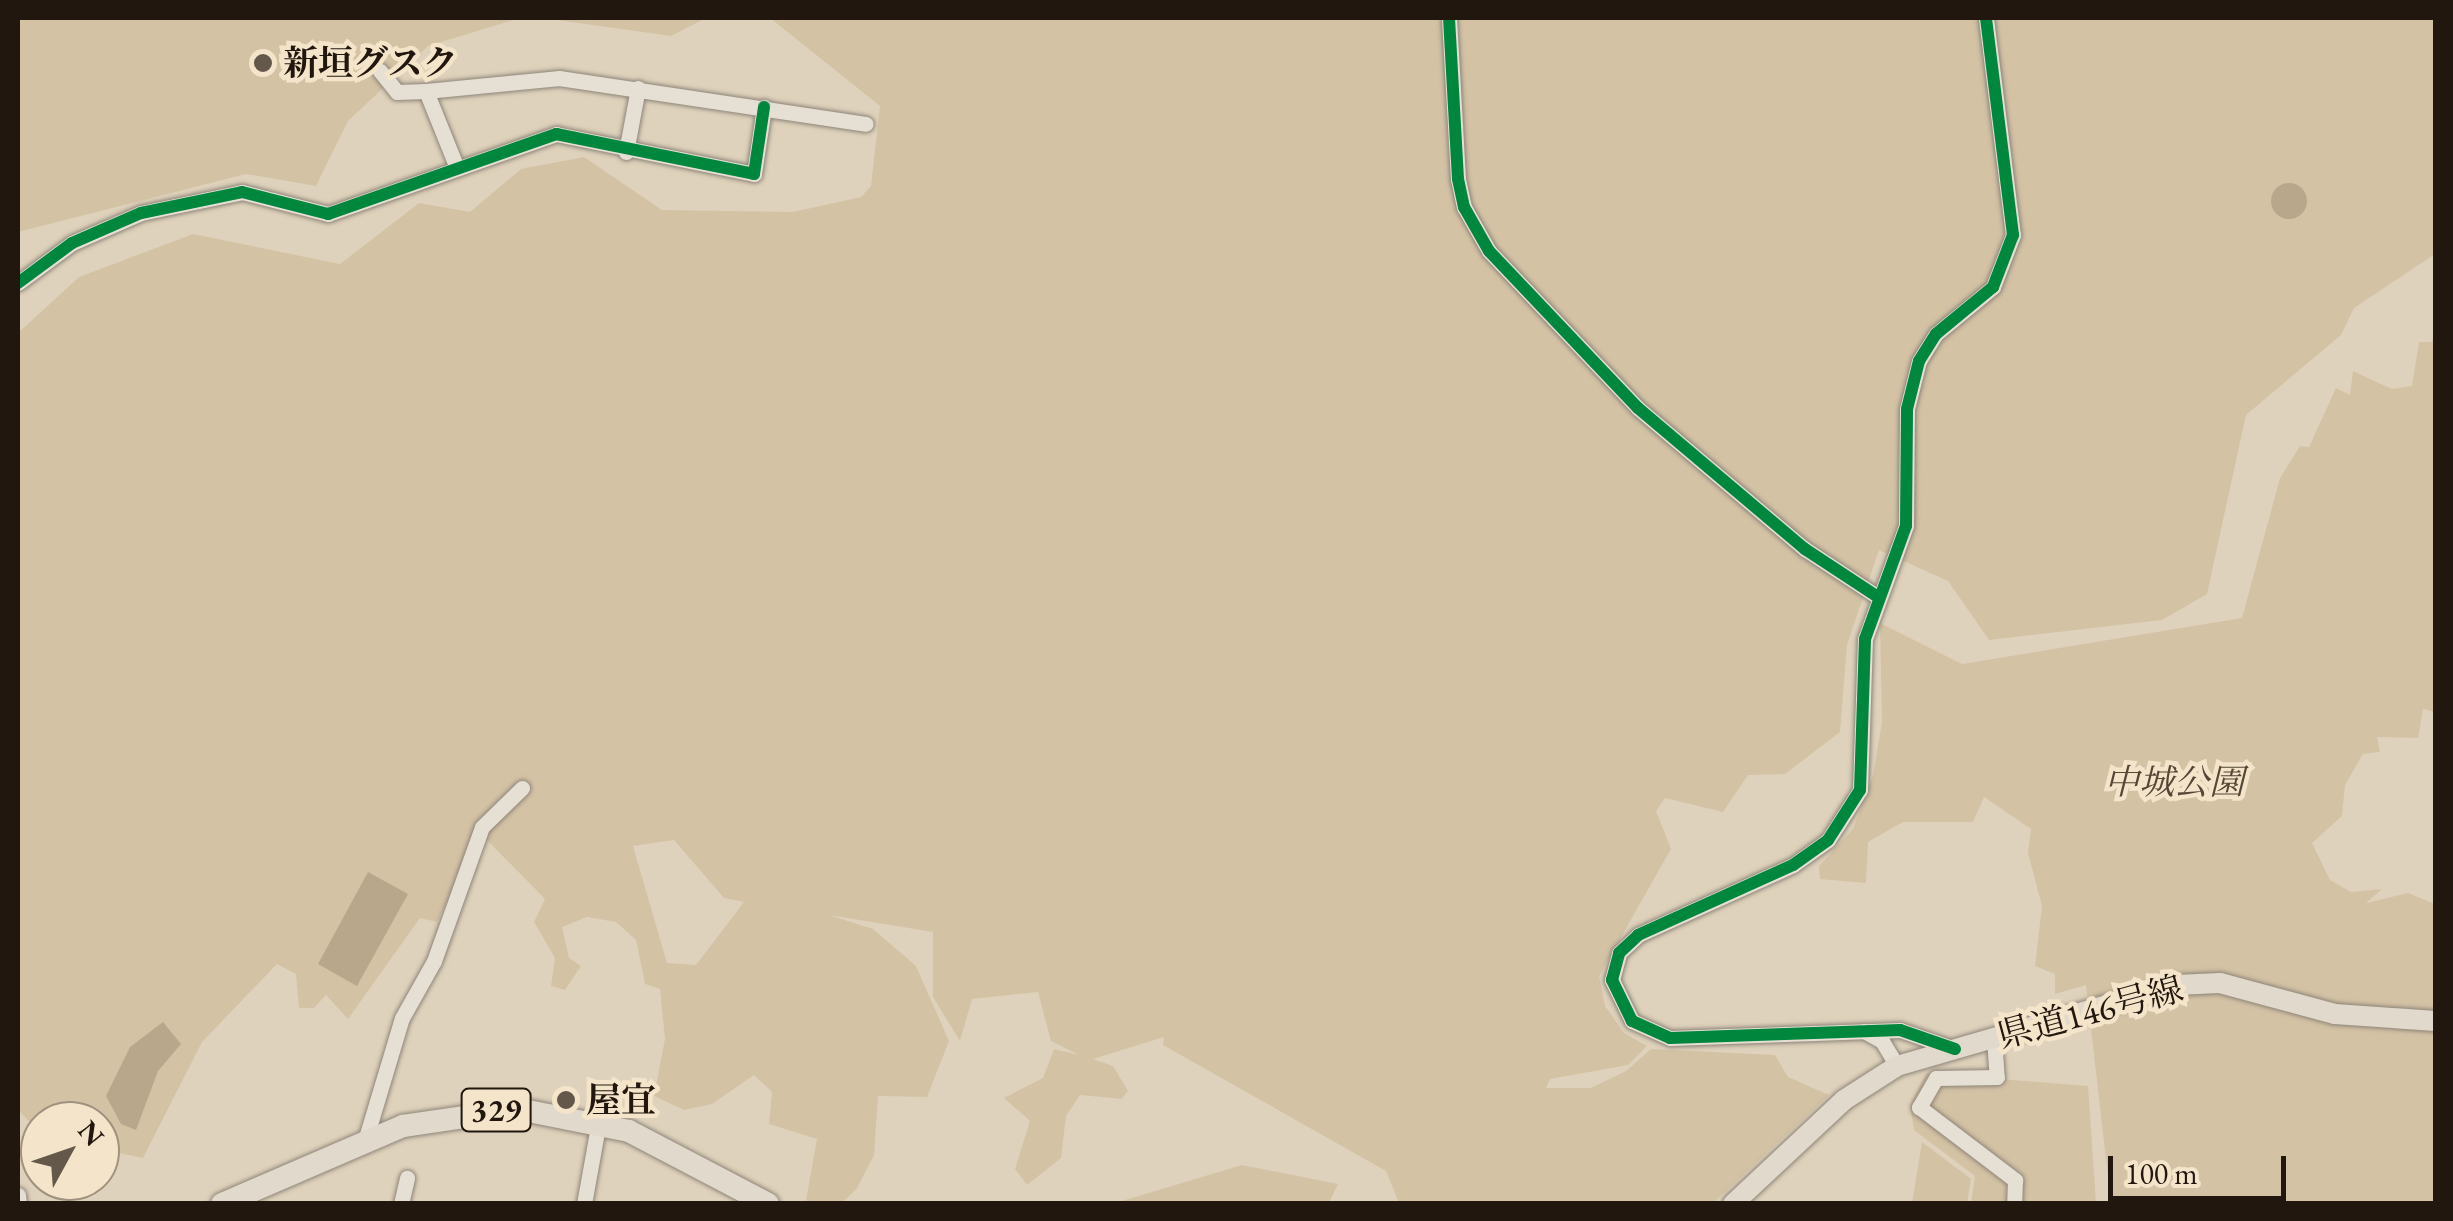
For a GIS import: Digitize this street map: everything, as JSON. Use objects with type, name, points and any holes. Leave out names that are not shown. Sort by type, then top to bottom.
[{"type":"highway","name":"329","points":[[222,1204],[364,1141],[480,1110],[598,1121],[768,1204]]},
{"type":"main road","name":"県道146号線","points":[[1733,1204],[1844,1100],[1897,1066],[2199,982],[2335,1014],[2436,1021]]},
{"type":"street","points":[[1449,18],[1458,179],[1464,208],[1490,251],[1638,408],[1805,549],[1875,595]]},
{"type":"street","points":[[1955,1050],[1900,1030],[1670,1038],[1632,1021],[1612,980],[1618,954],[1638,935],[1793,865],[1849,816],[1866,741],[1865,639],[1875,595],[1906,526],[1908,409],[1919,360],[1936,334],[1994,286],[2010,246],[1986,18]]},
{"type":"street","points":[[380,71],[397,92],[559,78],[866,124]]},
{"type":"street","points":[[626,152],[638,88]]},
{"type":"street","points":[[426,91],[456,168]]},
{"type":"street","points":[[18,283],[72,243],[142,213],[242,192],[328,214],[556,134],[626,152],[754,174],[764,107]]},
{"type":"street","points":[[364,1141],[402,1018],[434,961],[482,827],[522,788]]},
{"type":"street","points":[[1861,1029],[1882,1041],[1897,1066]]},
{"type":"street","points":[[1994,1038],[1997,1077],[1936,1078],[1919,1107],[2015,1180],[2014,1204]]},
{"type":"street","points":[[584,1204],[598,1121]]},
{"type":"street","points":[[401,1204],[407,1178]]},
{"type":"street","points":[[18,1195],[19,1204]]},
{"type":"green space","points":[[18,18],[520,18],[428,46],[348,121],[316,186],[246,174],[18,232]]},
{"type":"green space","points":[[543,18],[706,18],[671,36]]},
{"type":"green space","points":[[770,18],[2435,18],[2435,254],[2354,308],[2341,335],[2246,415],[2207,594],[2162,620],[1989,640],[1948,581],[1879,550],[1847,645],[1840,732],[1785,774],[1748,775],[1723,812],[1665,798],[1656,811],[1671,849],[1599,976],[1605,1006],[1624,1033],[1647,1046],[1628,1065],[1550,1079],[1546,1088],[1591,1088],[1626,1071],[1651,1049],[1775,1055],[1788,1077],[1829,1095],[1713,1203],[1399,1203],[1386,1171],[1163,1045],[1164,1037],[1093,1059],[1113,1066],[1128,1091],[1122,1099],[1080,1095],[1066,1116],[1061,1158],[1027,1185],[1015,1169],[1030,1121],[1004,1098],[1043,1078],[1054,1049],[1079,1055],[1051,1041],[1038,992],[972,999],[960,1041],[933,997],[933,932],[829,915],[873,929],[916,966],[949,1041],[927,1097],[878,1096],[874,1155],[857,1188],[842,1203],[812,1203],[806,1200],[817,1139],[769,1124],[772,1092],[754,1075],[712,1104],[684,1110],[654,1096],[665,1039],[660,989],[645,984],[636,940],[616,922],[587,917],[562,927],[569,958],[581,966],[565,990],[551,986],[555,958],[534,922],[545,899],[487,840],[477,840],[437,922],[420,918],[348,1019],[326,995],[314,1008],[299,1008],[296,974],[277,964],[202,1042],[143,1158],[120,1153],[120,1101],[20,1101],[20,1112],[18,333],[79,277],[193,234],[340,264],[419,203],[470,212],[521,169],[584,157],[662,210],[793,212],[861,197],[871,186],[880,106]],"holes":[[[674,840],[724,898],[744,902],[696,965],[667,963],[633,846]]]},
{"type":"green space","name":"中城公園","points":[[2435,332],[2435,712],[2423,709],[2418,738],[2377,737],[2380,752],[2363,754],[2345,785],[2342,816],[2312,843],[2330,880],[2351,892],[2382,889],[2366,903],[2408,893],[2435,904],[2435,1203],[2111,1203],[2086,985],[2055,994],[2055,974],[2035,966],[2042,906],[2028,853],[2031,829],[1984,797],[1973,822],[1903,822],[1868,842],[1866,883],[1820,879],[1819,866],[1853,829],[1873,776],[1882,722],[1880,623],[1962,664],[2242,618],[2280,478],[2300,446],[2309,447],[2336,388],[2350,395],[2353,371],[2392,389],[2412,386],[2419,342],[2432,342]]},
{"type":"green space","points":[[1926,1073],[2088,1086],[2096,1203],[1971,1203],[1975,1176],[1914,1130],[1910,1105]]},
{"type":"green space","points":[[1922,1142],[1971,1179],[1967,1203],[1912,1203]]},
{"type":"green space","points":[[1242,1165],[1338,1184],[1329,1203],[1115,1203]]},
{"type":"shaded area","points":[[2289,183],[2302,188],[2307,201],[2302,214],[2289,219],[2276,214],[2271,201],[2276,188]]},
{"type":"shaded area","points":[[368,872],[408,894],[357,986],[318,964]]},
{"type":"shaded area","points":[[163,1022],[181,1044],[158,1071],[136,1130],[121,1124],[120,1101],[109,1101],[106,1096],[130,1047]]},
{"type":"cycle path","points":[[1449,18],[1458,179],[1464,207],[1489,251],[1638,408],[1805,549],[1875,595]]},
{"type":"cycle path","points":[[1955,1049],[1900,1030],[1670,1038],[1632,1021],[1612,980],[1619,953],[1638,935],[1793,865],[1828,840],[1860,790],[1865,639],[1906,526],[1907,409],[1919,361],[1936,334],[1993,287],[2013,235],[1986,18]]},
{"type":"cycle path","points":[[18,283],[72,243],[141,213],[242,192],[328,214],[556,134],[754,174],[764,107]]},
{"type":"place","name":"新垣グスク","points":[[263,63]]},
{"type":"place","name":"屋宜","points":[[566,1100]]}]
